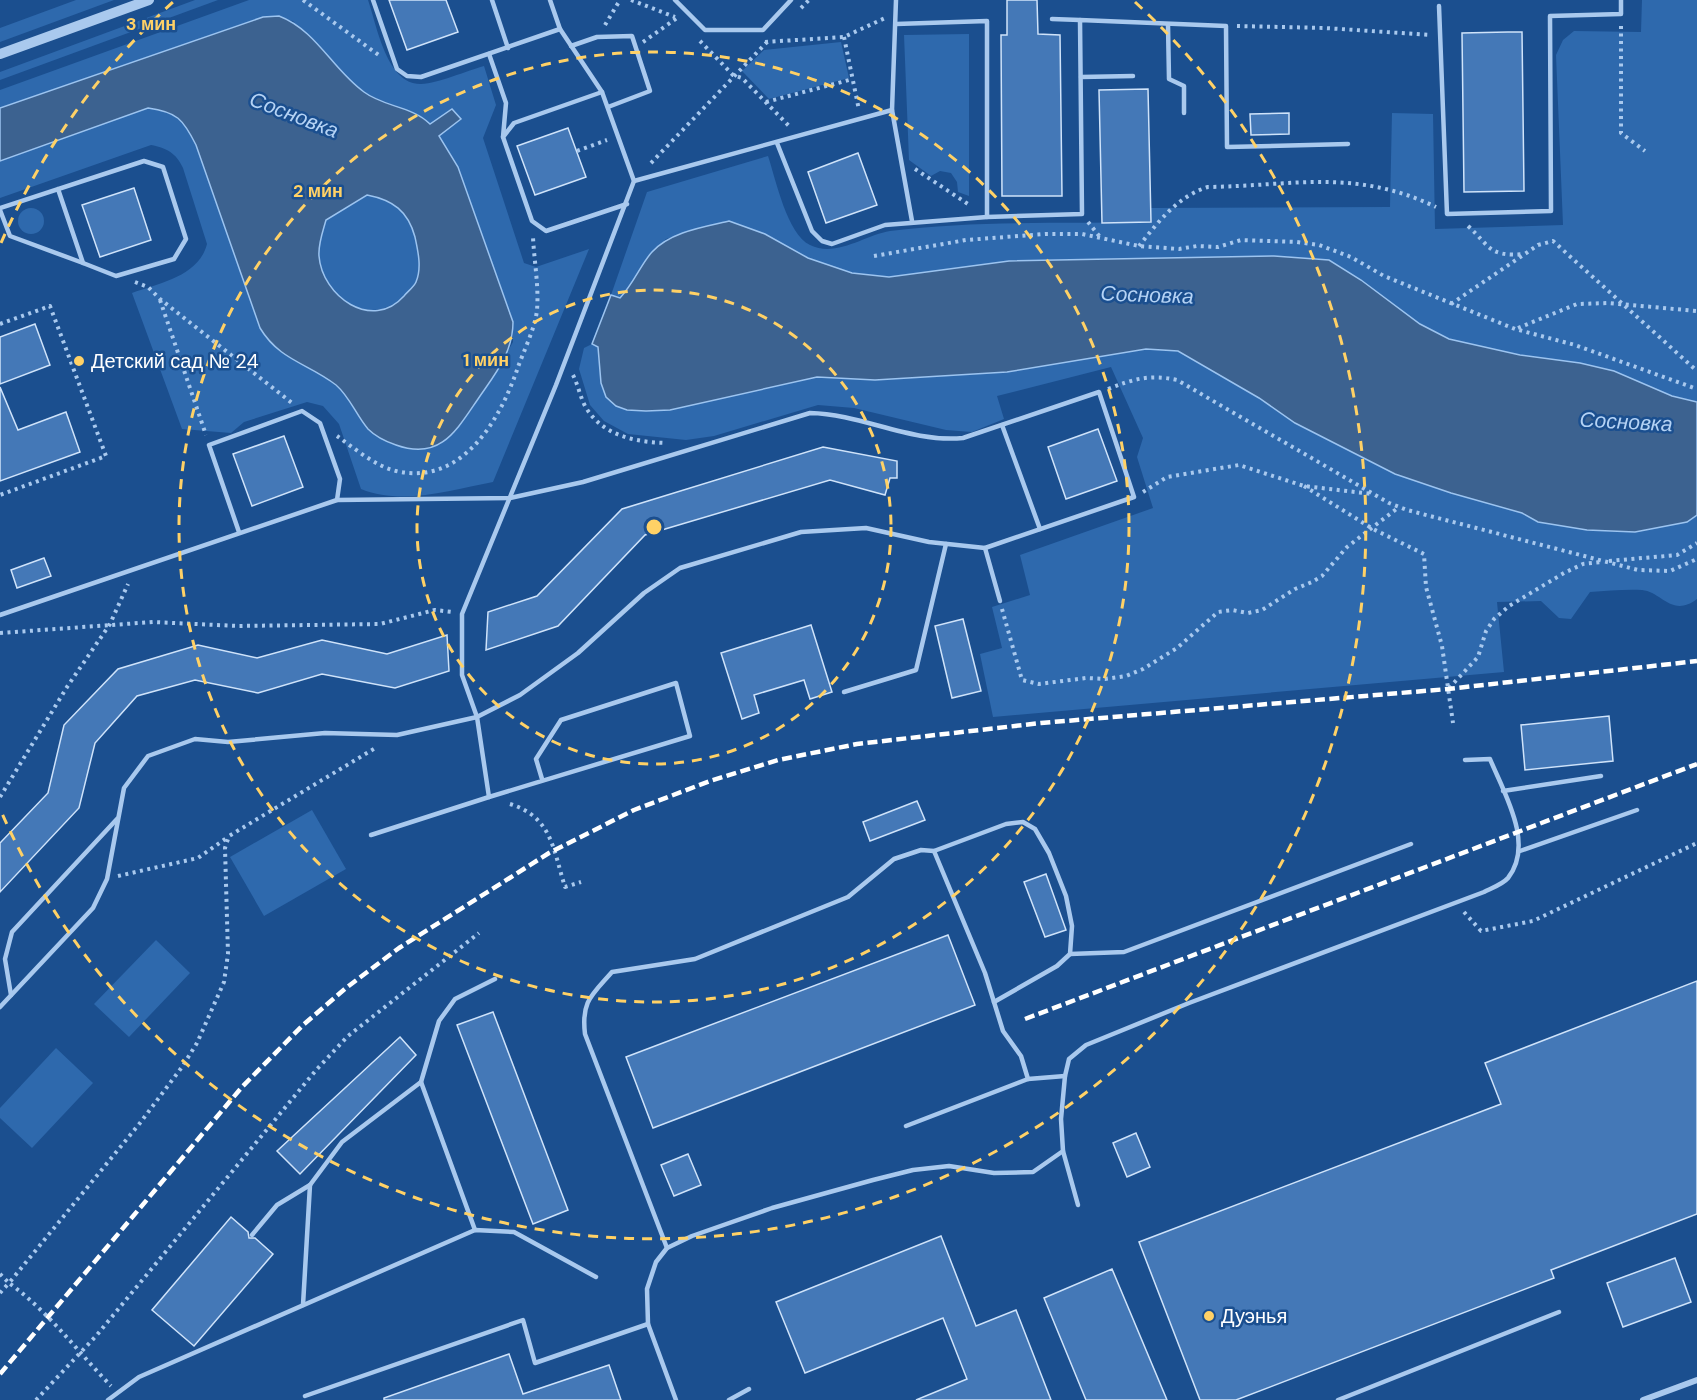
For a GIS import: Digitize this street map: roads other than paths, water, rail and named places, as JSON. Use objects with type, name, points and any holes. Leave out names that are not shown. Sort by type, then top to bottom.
[{"type":"street","points":[[0,54],[149,0]]},
{"type":"street","points":[[1642,1400],[1697,1380]]},
{"type":"lane","points":[[374,0],[398,69],[408,76],[421,78],[560,29]]},
{"type":"lane","points":[[492,0],[508,48]]},
{"type":"lane","points":[[489,796],[477,717],[462,675],[462,614],[565,362],[634,181],[603,92],[560,29],[550,0]]},
{"type":"lane","points":[[675,0],[705,30],[763,30],[791,0]]},
{"type":"lane","points":[[896,0],[892,110],[912,221]]},
{"type":"lane","points":[[1439,6],[1447,214],[1551,211],[1550,16],[1621,14],[1621,0]]},
{"type":"lane","points":[[1052,19],[1168,26],[1226,26],[1227,147],[1348,144]]},
{"type":"lane","points":[[777,143],[812,231],[822,241],[832,244],[885,225],[912,221],[1082,214],[1080,20]]},
{"type":"lane","points":[[896,24],[987,21],[987,217]]},
{"type":"lane","points":[[1168,26],[1169,79],[1184,86],[1184,113]]},
{"type":"lane","points":[[571,46],[597,37],[632,36],[650,91],[608,107]]},
{"type":"lane","points":[[489,54],[506,103],[503,137],[532,221],[546,231],[627,204]]},
{"type":"lane","points":[[1081,77],[1133,76]]},
{"type":"lane","points":[[503,137],[514,123],[603,92]]},
{"type":"lane","points":[[634,181],[892,110]]},
{"type":"lane","points":[[144,161],[163,167],[186,239],[174,259],[116,276],[10,236],[0,209],[144,161]]},
{"type":"lane","points":[[58,189],[83,263]]},
{"type":"lane","points":[[0,615],[337,500],[510,498],[583,482],[810,412],[836,413],[914,436],[945,440],[963,438],[1099,393],[1134,497],[985,548],[946,544],[866,528],[801,532],[680,568],[644,593],[578,653],[520,695],[477,717],[397,735],[325,733],[228,742],[195,739],[148,756],[124,788],[117,819],[115,848],[107,879],[93,908],[0,1007]]},
{"type":"lane","points":[[238,532],[209,445],[302,411],[320,423],[340,479],[337,500]]},
{"type":"lane","points":[[1002,425],[1040,529]]},
{"type":"lane","points":[[844,692],[916,670],[946,544]]},
{"type":"lane","points":[[985,548],[1000,602]]},
{"type":"lane","points":[[371,835],[542,779],[690,736],[676,683],[561,720],[536,759],[542,779]]},
{"type":"lane","points":[[1078,1205],[1063,1151],[1061,1119],[1069,1059],[1086,1045],[1190,1003],[1484,892],[1507,880],[1518,862],[1520,851],[1513,816],[1490,759],[1465,760]]},
{"type":"lane","points":[[1503,791],[1601,776]]},
{"type":"lane","points":[[1520,851],[1637,810]]},
{"type":"lane","points":[[11,995],[5,959],[12,932],[117,819]]},
{"type":"lane","points":[[667,1248],[585,1034],[582,1014],[589,998],[612,972],[695,959],[848,897],[894,860],[921,850],[934,852],[1006,824],[1023,822],[1035,829],[1049,853],[1066,896],[1072,926],[1070,954]]},
{"type":"lane","points":[[994,1002],[1057,966],[1070,954],[1124,952],[1411,844]]},
{"type":"lane","points":[[934,852],[985,973],[1003,1031],[1021,1056],[1028,1078]]},
{"type":"lane","points":[[474,1230],[421,1082],[439,1021],[455,999],[495,979]]},
{"type":"lane","points":[[906,1126],[1028,1078],[1065,1076]]},
{"type":"lane","points":[[252,1235],[277,1205],[310,1185],[342,1142],[421,1082]]},
{"type":"lane","points":[[676,1400],[648,1324],[647,1289],[656,1262],[667,1248],[692,1236],[772,1208],[913,1170],[949,1166],[994,1173],[1033,1172],[1063,1151]]},
{"type":"lane","points":[[303,1305],[310,1185]]},
{"type":"lane","points":[[108,1400],[139,1377],[474,1230],[514,1232],[596,1277]]},
{"type":"lane","points":[[1338,1400],[1559,1312]]},
{"type":"lane","points":[[305,1396],[523,1320],[535,1363],[648,1324]]},
{"type":"lane","points":[[729,1400],[749,1389]]},
{"type":"water","name":"Сосновка","points":[[279,16],[292,22],[314,40],[353,83],[372,97],[415,114],[430,124],[452,109],[461,119],[439,136],[458,167],[513,322],[510,344],[491,381],[454,432],[435,446],[411,449],[392,444],[378,436],[368,429],[336,385],[285,355],[268,339],[260,328],[196,145],[178,118],[166,112],[148,108],[0,161],[0,108],[263,17]],"holes":[[[367,195],[398,208],[408,220],[415,237],[419,265],[418,277],[412,288],[391,306],[378,311],[364,310],[351,305],[339,296],[322,271],[319,256],[326,220]]]},
{"type":"water","name":"Сосновка","points":[[729,221],[765,234],[808,258],[852,273],[889,277],[1009,261],[1274,256],[1329,260],[1361,280],[1420,324],[1449,339],[1520,355],[1580,363],[1614,371],[1672,396],[1697,402],[1697,515],[1687,522],[1635,532],[1587,530],[1538,522],[1522,513],[1395,474],[1295,423],[1259,398],[1178,351],[1146,349],[1007,372],[875,380],[817,377],[670,410],[627,410],[616,406],[606,397],[601,383],[598,347],[592,344],[611,295],[620,298],[659,245],[688,231]]},
{"type":"railway","points":[[0,1374],[242,1087],[303,1025],[346,988],[399,948],[549,853],[634,810],[710,781],[778,760],[857,744],[1041,723],[1448,689],[1697,661]]},
{"type":"railway","points":[[1025,1019],[1697,764]]},
{"type":"place","name":"Детский сад № 24","points":[[79,361]]},
{"type":"place","name":"Дуэнья","points":[[1209,1316]]}]
